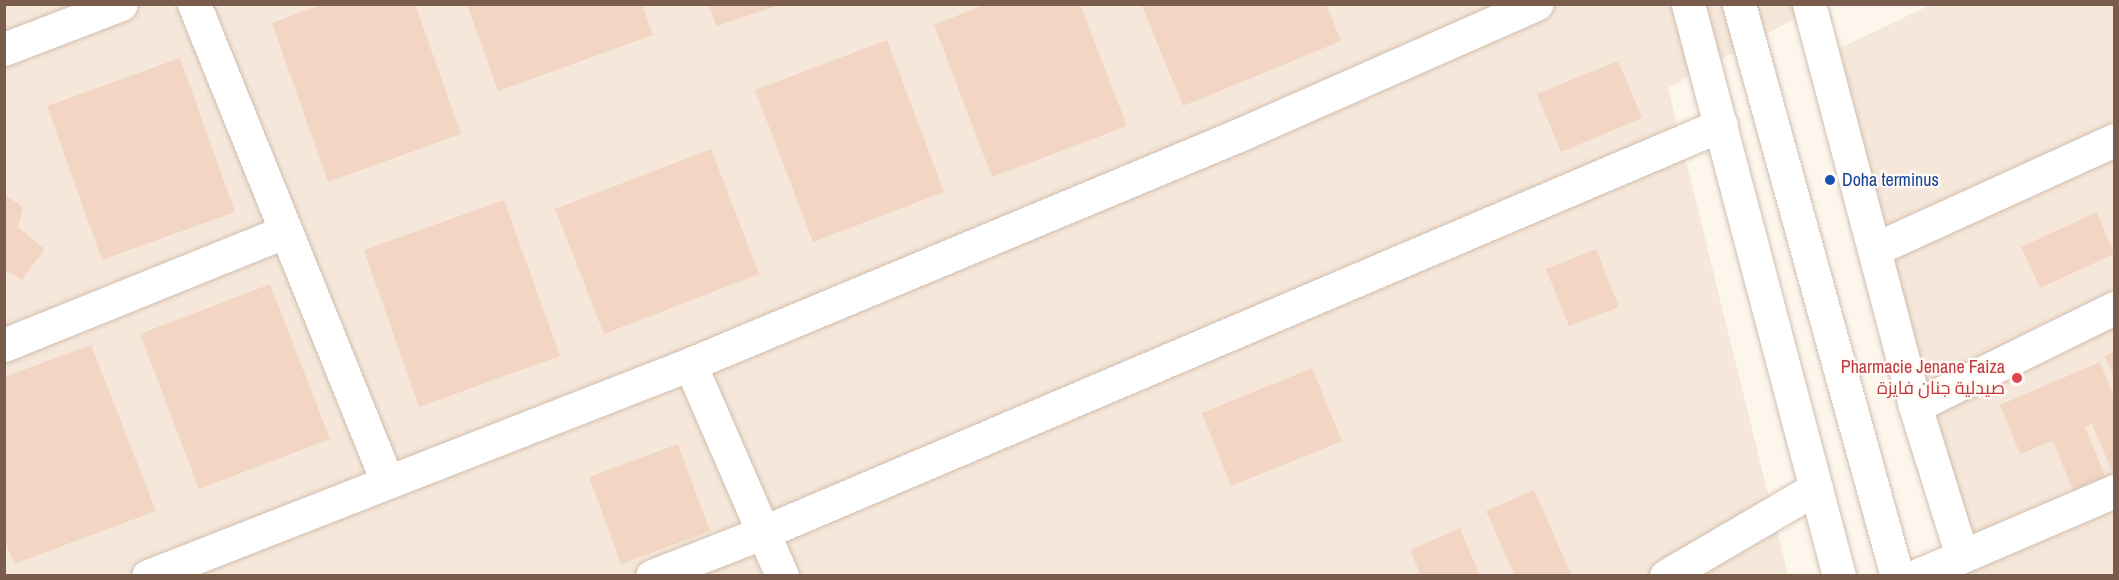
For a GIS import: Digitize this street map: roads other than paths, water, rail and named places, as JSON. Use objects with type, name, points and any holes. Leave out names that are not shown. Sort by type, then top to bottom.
[{"type":"street","points":[[4,49],[120,4]]},
{"type":"street","points":[[194,4],[284,232],[387,481]]},
{"type":"street","points":[[148,576],[690,364],[1228,140],[1536,4]]},
{"type":"street","points":[[1688,4],[1839,576]]},
{"type":"street","points":[[1739,4],[1897,576]]},
{"type":"street","points":[[1809,4],[1915,406],[1962,556]]},
{"type":"street","points":[[652,576],[764,532],[1721,125]]},
{"type":"street","points":[[1875,249],[2115,140]]},
{"type":"street","points":[[4,345],[284,232]]},
{"type":"street","points":[[1915,406],[2115,308]]},
{"type":"street","points":[[690,364],[782,576]]},
{"type":"street","points":[[1666,576],[1816,488]]},
{"type":"street","points":[[1916,576],[2115,491]]},
{"type":"place","name":"Doha terminus","points":[[1830,180]]},
{"type":"place","name":"Pharmacie Jenane Faiza صيدلية جنان فايزة","points":[[2017,378]]}]
